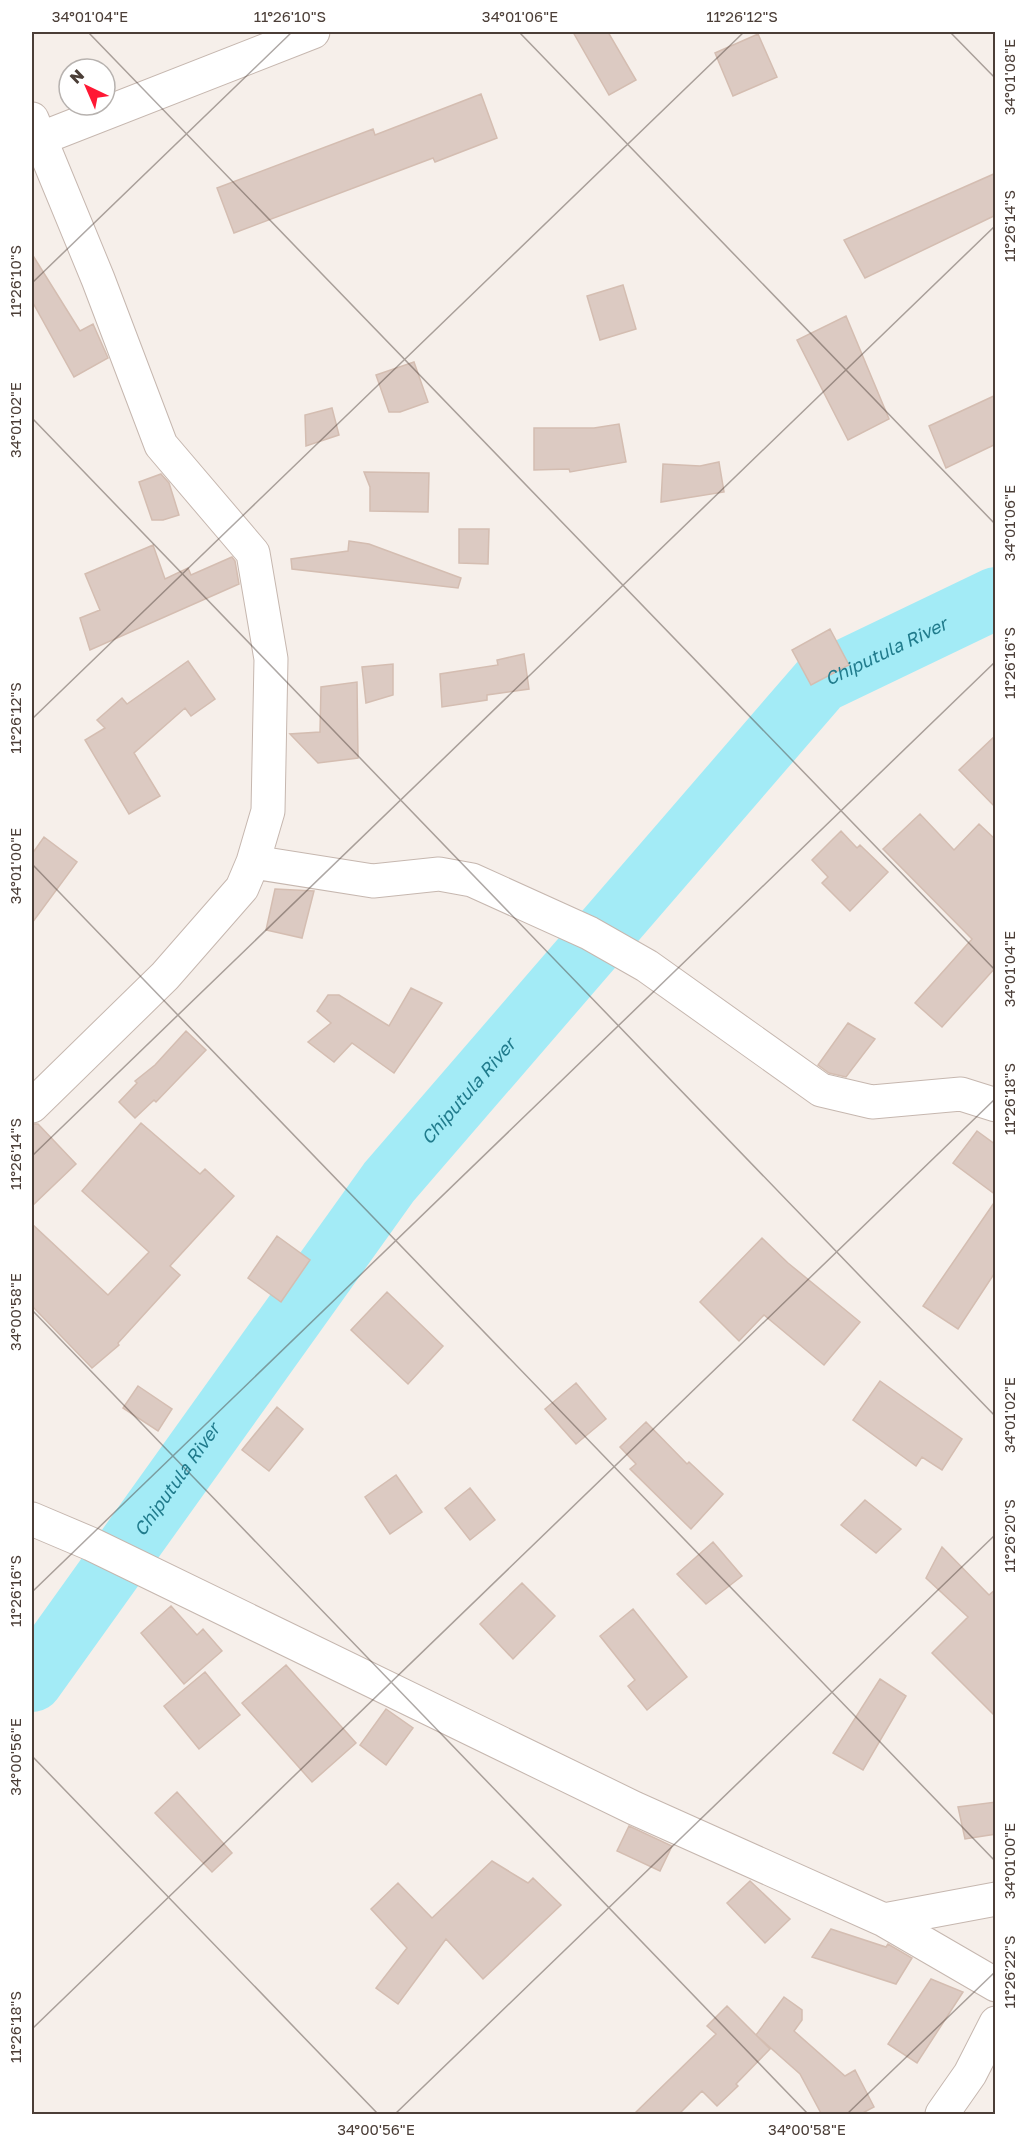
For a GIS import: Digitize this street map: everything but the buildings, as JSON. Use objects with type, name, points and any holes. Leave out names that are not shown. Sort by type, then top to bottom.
[{"type":"street","points":[[32,1106],[165,976],[242,888],[253,862],[268,811],[271,660],[253,553],[161,445],[98,279],[42,173],[37,128],[313,32]]},
{"type":"street","points":[[253,862],[373,881],[439,874],[472,880],[589,933],[647,966],[821,1090],[872,1102],[962,1094],[996,1105]]},
{"type":"street","points":[[32,1519],[91,1544],[634,1808],[884,1920],[996,1985]]},
{"type":"street","points":[[884,1920],[996,1899]]},
{"type":"street","points":[[942,2115],[970,2074],[996,2023]]},
{"type":"waterway","name":"Chiputula River","points":[[32,1681],[389,1182],[821,682],[996,598]]}]
